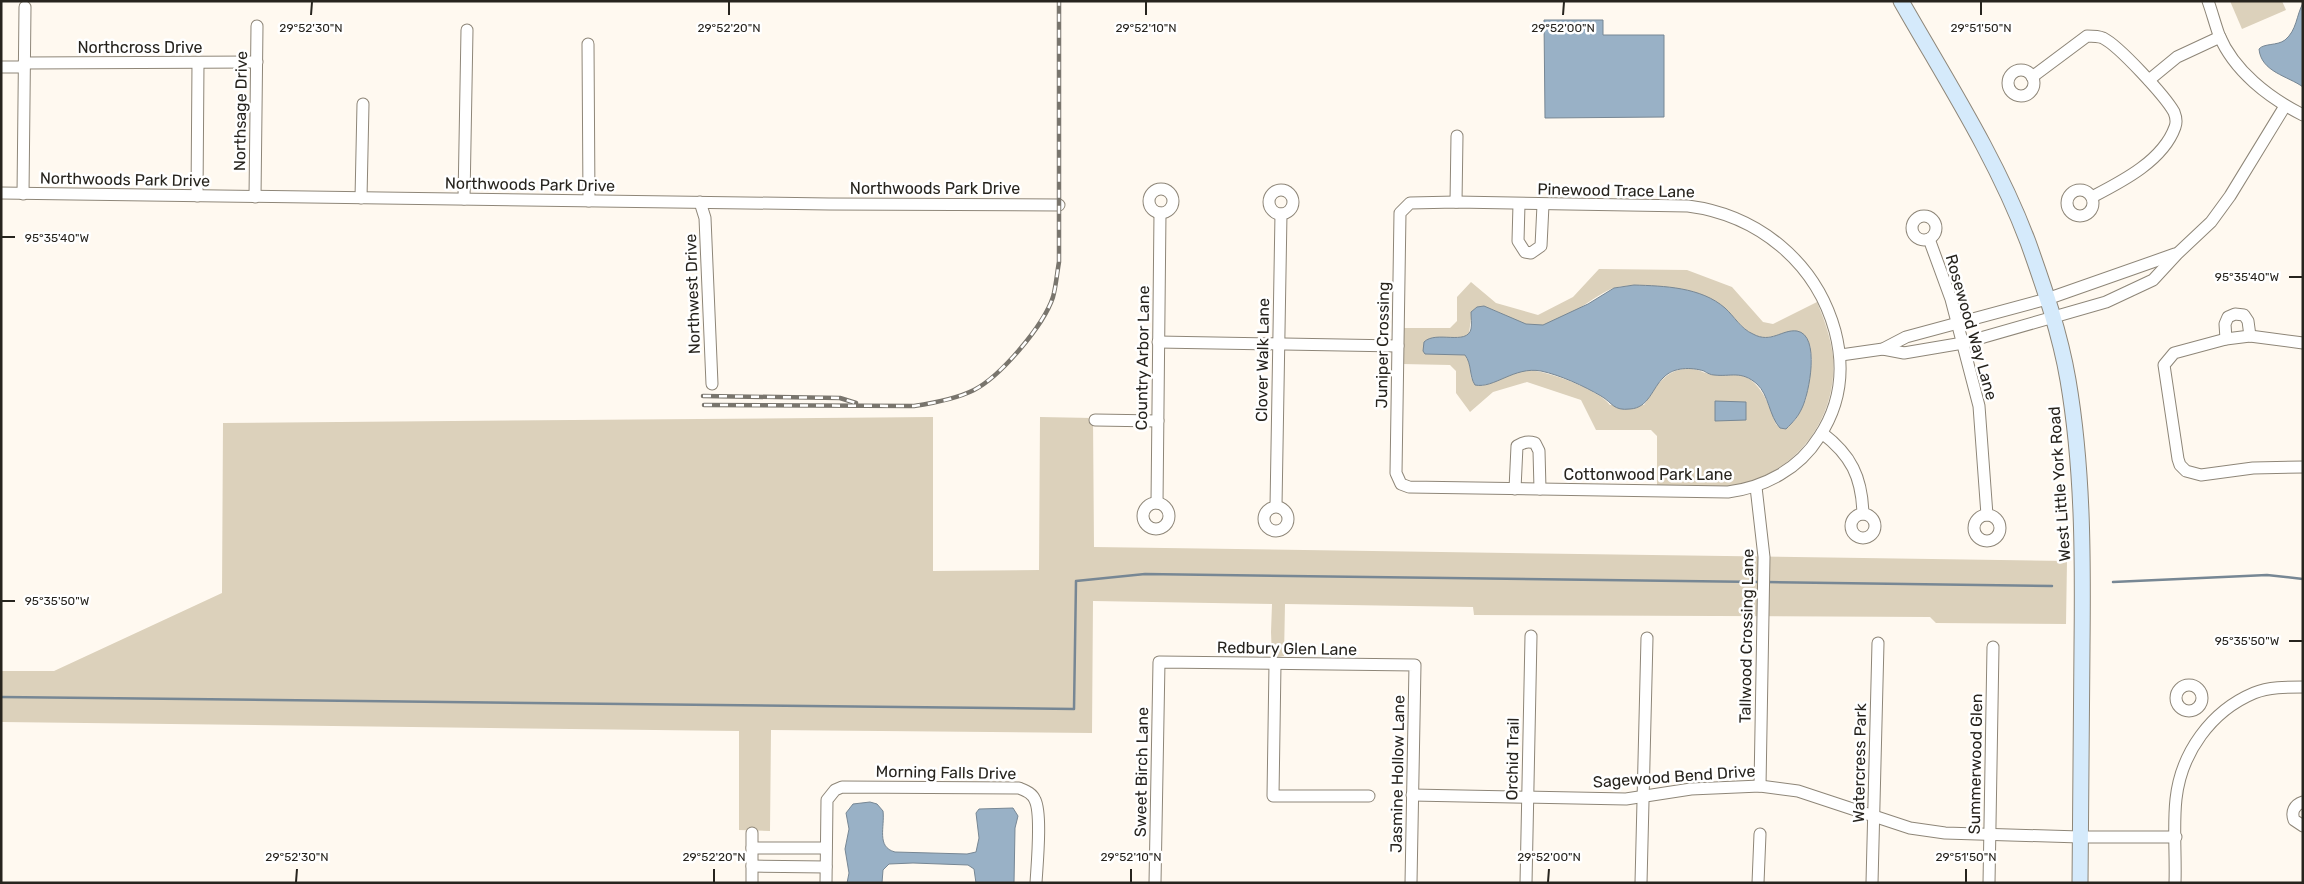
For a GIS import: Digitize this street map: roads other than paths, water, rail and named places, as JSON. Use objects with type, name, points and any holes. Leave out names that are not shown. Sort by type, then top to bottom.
[{"type":"main road","name":"West Little York Road","points":[[1901,1],[1997,172],[2027,240],[2052,316],[2070,393],[2082,510],[2080,883]]},
{"type":"street","points":[[2208,1],[2220,36],[2236,62],[2252,80],[2285,106],[2303,115]]},
{"type":"street","points":[[23,194],[24,7]]},
{"type":"street","name":"Northsage Drive","points":[[255,197],[257,26]]},
{"type":"street","points":[[464,199],[467,30]]},
{"type":"street","points":[[2032,77],[2088,36],[2093,36],[2107,41],[2149,80],[2175,114],[2177,121],[2172,133],[2146,164],[2128,178],[2092,197]]},
{"type":"street","points":[[2149,80],[2177,57],[2200,44],[2220,36]]},
{"type":"street","points":[[588,44],[589,201]]},
{"type":"street","name":"Northcross Drive","points":[[1,67],[24,65],[257,62]]},
{"type":"street","points":[[197,196],[198,63]]},
{"type":"street","points":[[361,198],[363,104]]},
{"type":"street","points":[[1882,348],[1904,353],[1962,343],[2106,302],[2153,280],[2211,222],[2225,203],[2285,106]]},
{"type":"street","points":[[1456,202],[1457,136]]},
{"type":"street","name":"Northwoods Park Drive","points":[[1,193],[589,201],[1059,204]]},
{"type":"street","name":"Northwest Drive","points":[[700,202],[705,218],[712,384]]},
{"type":"street","name":"Pinewood Trace Lane","points":[[1404,206],[1410,203],[1456,202],[1688,206],[1709,209],[1753,226],[1788,251],[1815,284],[1832,323],[1841,355]]},
{"type":"street","points":[[1519,204],[1518,241],[1525,252],[1531,253],[1542,246],[1543,205]]},
{"type":"street","name":"Juniper Crossing","points":[[1401,484],[1396,474],[1400,213],[1404,206]]},
{"type":"street","name":"Country Arbor Lane","points":[[1157,503],[1160,213]]},
{"type":"street","name":"Clover Walk Lane","points":[[1276,506],[1281,214]]},
{"type":"street","name":"Rosewood Way Lane","points":[[1929,239],[1950,299],[1979,406],[1987,515]]},
{"type":"street","points":[[1841,355],[1882,348],[1906,337],[1957,325],[2046,299],[2177,254]]},
{"type":"street","points":[[2098,282],[2106,302]]},
{"type":"street","points":[[2226,339],[2225,324],[2228,317],[2235,314],[2244,315],[2248,321],[2250,336]]},
{"type":"street","points":[[2303,343],[2250,336],[2226,339],[2174,353],[2167,359],[2164,365],[2164,375],[2178,459],[2180,466],[2186,471],[2201,476],[2253,468],[2303,467]]},
{"type":"street","points":[[1158,342],[1398,346]]},
{"type":"street","name":"Cottonwood Park Lane","points":[[1401,484],[1409,487],[1728,492],[1756,487],[1794,466],[1812,449],[1822,433],[1836,401],[1840,380],[1841,355]]},
{"type":"street","points":[[1095,420],[1158,421]]},
{"type":"street","points":[[1822,433],[1836,444],[1853,467],[1859,480],[1863,514]]},
{"type":"street","points":[[1515,489],[1517,446],[1529,441],[1535,443],[1539,451],[1540,489]]},
{"type":"street","name":"Tallwood Crossing Lane","points":[[1756,487],[1764,557],[1760,786]]},
{"type":"street","name":"Orchid Trail","points":[[1526,883],[1531,636]]},
{"type":"street","points":[[1641,883],[1647,638]]},
{"type":"street","name":"Watercress Park","points":[[1872,883],[1878,644]]},
{"type":"street","name":"Summerwood Glen","points":[[1989,883],[1993,647]]},
{"type":"street","name":"Redbury Glen Lane","points":[[1159,662],[1415,665]]},
{"type":"street","name":"Sweet Birch Lane","points":[[1156,883],[1159,662]]},
{"type":"street","points":[[1276,664],[1273,796],[1369,796]]},
{"type":"street","name":"Jasmine Hollow Lane","points":[[1411,883],[1415,665]]},
{"type":"street","points":[[2175,883],[2176,798],[2188,753],[2213,722],[2232,704],[2255,693],[2278,687],[2303,687]]},
{"type":"street","points":[[2199,707],[2213,722]]},
{"type":"street","name":"Sagewood Bend Drive","points":[[1412,795],[1626,799],[1699,788],[1760,786],[1798,791],[1910,828],[1945,833],[2080,837],[2176,837]]},
{"type":"street","name":"Morning Falls Drive","points":[[826,848],[826,808],[831,794],[842,787],[1019,788],[1026,791],[1035,800],[1037,807],[1036,883]]},
{"type":"street","points":[[2303,802],[2296,806],[2292,813],[2294,820],[2303,826]]},
{"type":"street","points":[[752,833],[752,883]]},
{"type":"street","points":[[1758,883],[1760,834]]},
{"type":"street","points":[[752,848],[826,848],[826,883]]},
{"type":"street","points":[[791,848],[792,867]]},
{"type":"street","points":[[752,866],[826,867]]},
{"type":"water","points":[[2303,3],[2303,87],[2270,68],[2261,57],[2259,49],[2282,42],[2289,36]]},
{"type":"water","points":[[1544,20],[1603,20],[1603,35],[1664,35],[1664,117],[1545,118]]},
{"type":"water","points":[[1634,285],[1682,289],[1705,296],[1725,308],[1745,329],[1759,337],[1771,337],[1792,331],[1797,331],[1804,335],[1809,343],[1811,353],[1810,379],[1805,401],[1795,419],[1786,429],[1780,428],[1773,418],[1767,400],[1757,384],[1746,377],[1736,375],[1713,375],[1694,369],[1673,371],[1660,381],[1650,397],[1642,405],[1636,408],[1620,409],[1580,385],[1541,371],[1531,370],[1513,374],[1490,384],[1475,385],[1469,362],[1465,355],[1425,354],[1423,351],[1424,342],[1429,339],[1436,337],[1464,337],[1468,334],[1471,329],[1471,312],[1477,307],[1484,306],[1526,324],[1543,325],[1588,304],[1614,288]]},
{"type":"water","points":[[1715,401],[1746,402],[1746,420],[1715,421]]},
{"type":"water","points":[[870,802],[877,804],[883,811],[883,841],[885,846],[895,852],[967,854],[976,852],[979,838],[976,813],[979,809],[1013,808],[1018,816],[1015,828],[1014,883],[976,883],[974,869],[968,865],[913,863],[889,864],[883,870],[882,883],[847,883],[849,873],[845,849],[849,829],[846,813],[853,804]]},
{"type":"waterway","points":[[1,697],[1074,709],[1076,581],[1145,574],[1760,582]]},
{"type":"waterway","points":[[2113,582],[2267,575],[2303,579]]},
{"type":"waterway","points":[[1766,582],[2052,586]]},
{"type":"railway","points":[[704,405],[914,406],[929,404],[974,390],[985,383],[1020,349],[1041,321],[1053,297],[1059,262],[1059,1]]},
{"type":"railway","points":[[703,396],[840,398],[856,403]]}]
